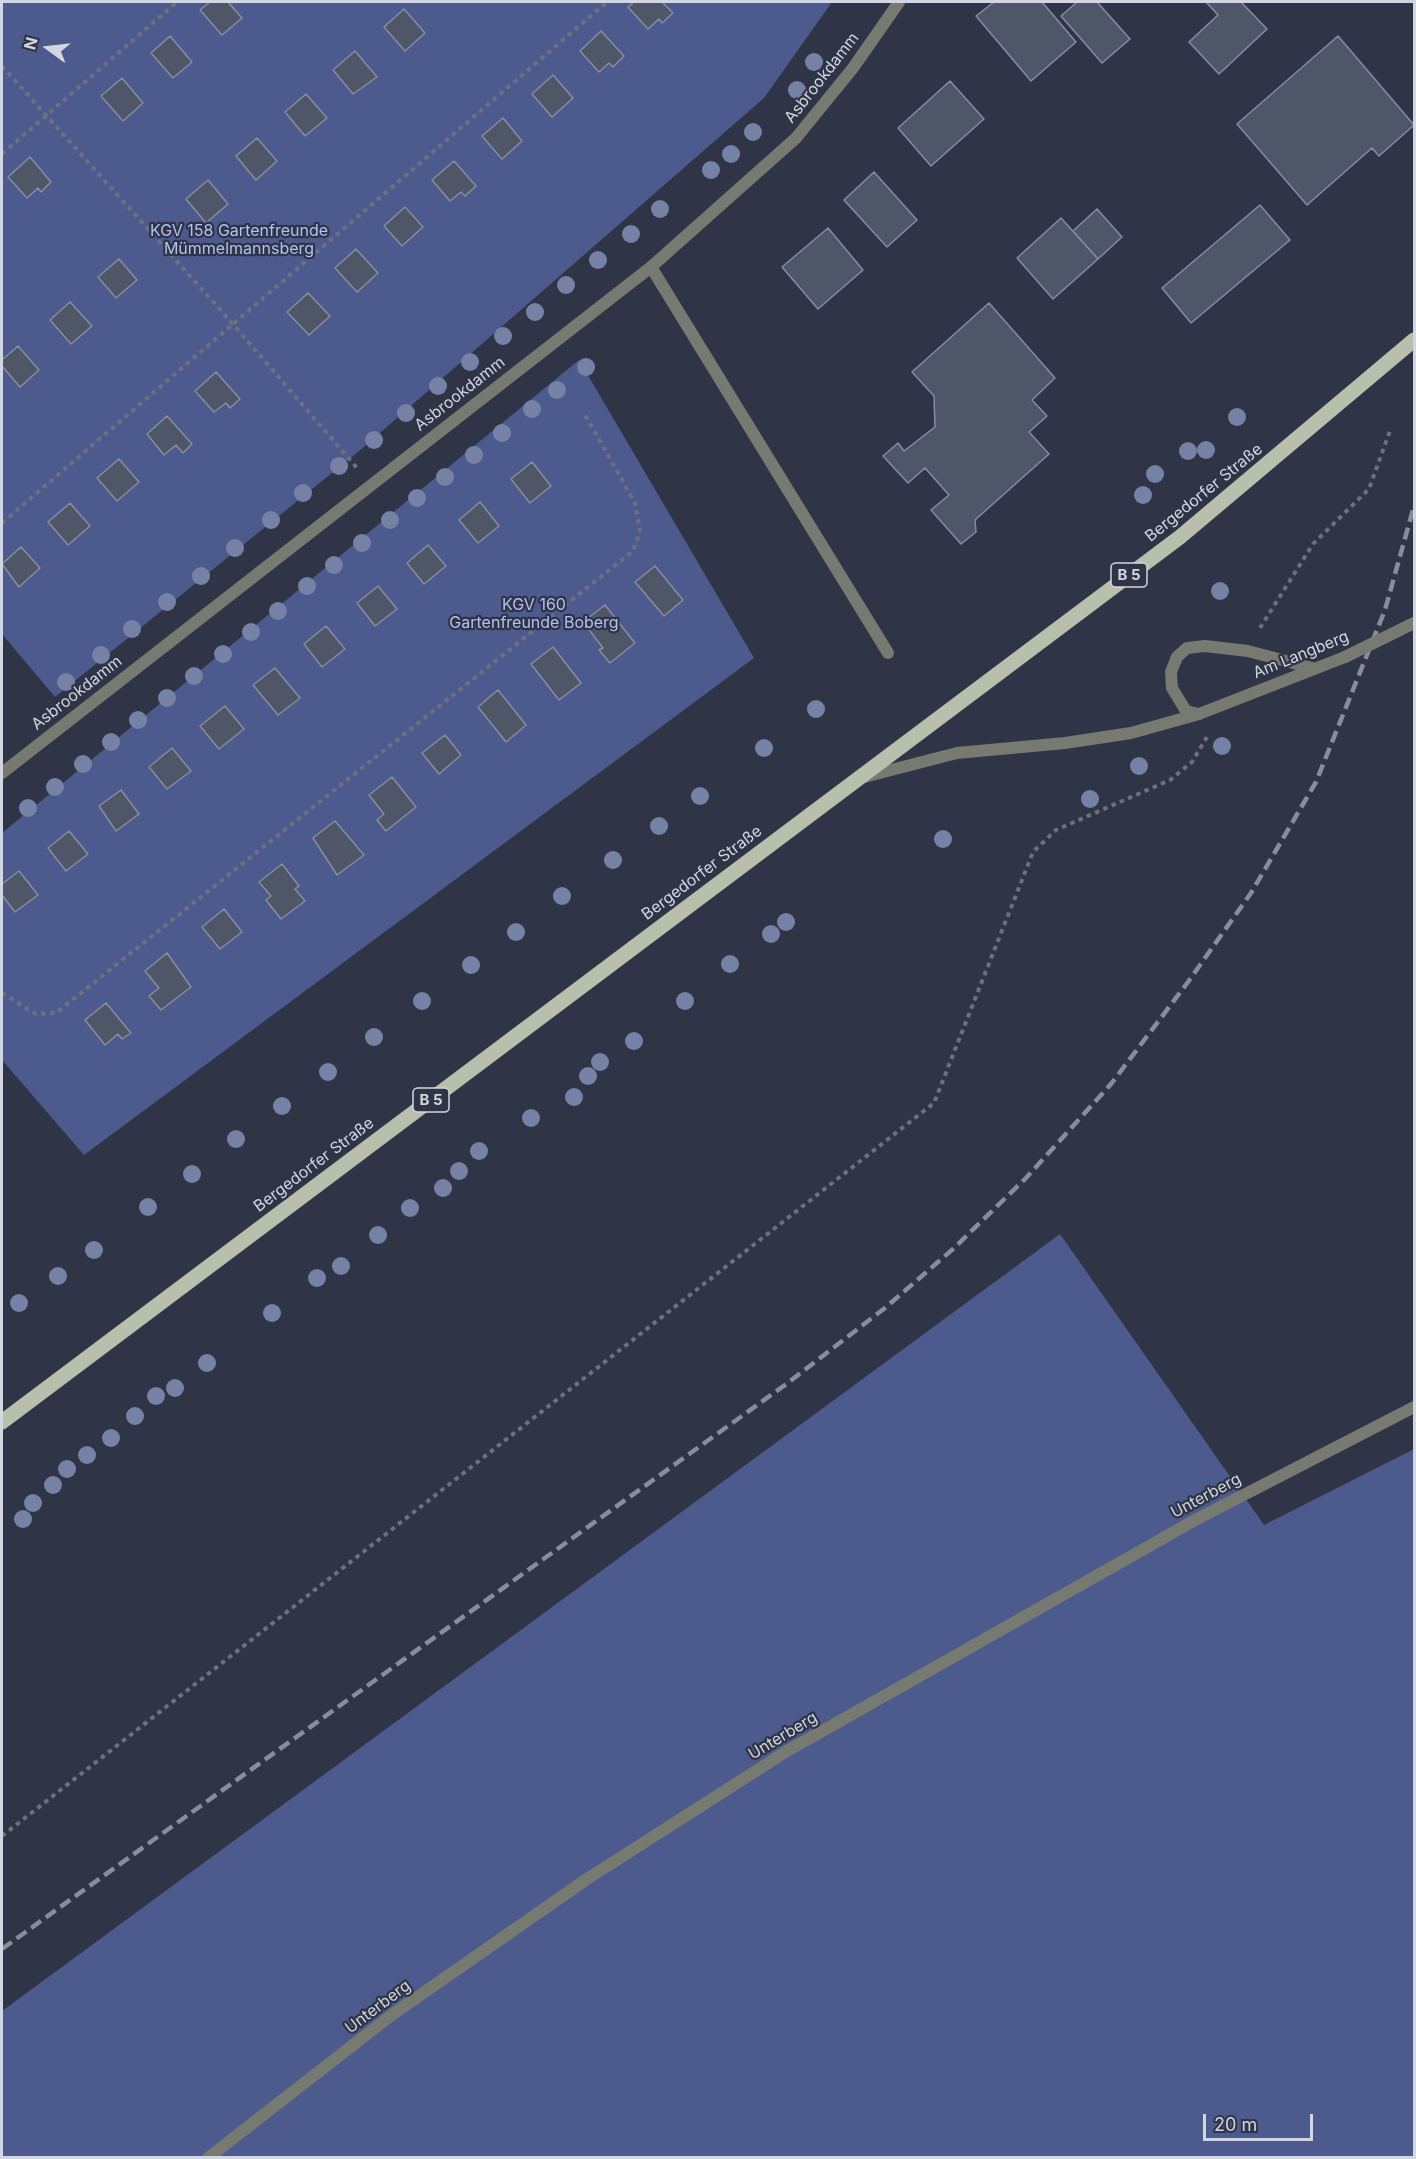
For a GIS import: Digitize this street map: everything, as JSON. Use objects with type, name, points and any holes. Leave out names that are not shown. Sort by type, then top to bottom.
[{"type":"main road","name":"Bergedorfer Straße","points":[[2,1422],[1180,537],[1391,362],[1414,340]]},
{"type":"street","name":"Asbrookdamm","points":[[2,773],[651,267],[796,138],[853,68],[899,2]]},
{"type":"street","points":[[651,267],[888,653]]},
{"type":"street","name":"Am Langberg","points":[[860,778],[957,753],[1065,743],[1131,733],[1199,714],[1345,657],[1414,623]]},
{"type":"street","points":[[1199,714],[1186,711],[1172,688],[1171,672],[1177,657],[1187,648],[1205,646],[1248,651],[1312,669]]},
{"type":"street","name":"Unterberg","points":[[208,2157],[393,2014],[587,1879],[787,1751],[1197,1519],[1414,1407]]},
{"type":"path","points":[[2,154],[177,2]]},
{"type":"path","points":[[2,523],[607,2]]},
{"type":"path","points":[[2,66],[232,323],[371,484]]},
{"type":"path","points":[[2,993],[36,1014],[56,1013],[633,551],[640,532],[635,503],[583,411]]},
{"type":"path","points":[[1248,651],[1268,613],[1313,544],[1369,489],[1391,429]]},
{"type":"path","points":[[2,1836],[934,1103],[1033,852],[1056,830],[1170,780],[1192,762],[1224,705]]},
{"type":"green space","name":"KGV 158 Gartenfreunde Mümmelmannsberg","points":[[2,2],[832,2],[764,98],[358,452],[55,697],[2,634]]},
{"type":"green space","name":"KGV 160 Gartenfreunde Boberg","points":[[579,360],[754,658],[84,1155],[2,1060],[2,833]]},
{"type":"green space","points":[[1060,1234],[1264,1525],[1414,1449],[1414,2157],[2,2157],[2,2011]]},
{"type":"building","points":[[210,2],[228,2],[242,18],[222,35],[200,10]]},
{"type":"building","points":[[634,2],[662,2],[673,13],[662,23],[659,19],[648,29],[628,7]]},
{"type":"building","points":[[994,2],[1042,2],[1076,42],[1031,81],[976,16]]},
{"type":"building","points":[[1077,2],[1097,2],[1130,39],[1102,63],[1061,16]]},
{"type":"building","points":[[1206,2],[1241,2],[1267,29],[1219,74],[1189,42],[1218,15]]},
{"type":"building","points":[[404,9],[425,33],[405,51],[384,27]]},
{"type":"building","points":[[601,31],[624,56],[613,67],[609,63],[599,72],[580,51]]},
{"type":"building","points":[[170,36],[192,62],[173,78],[151,53]]},
{"type":"building","points":[[1338,36],[1414,125],[1379,156],[1372,148],[1307,205],[1237,124]]},
{"type":"building","points":[[355,51],[377,77],[353,94],[333,70]]},
{"type":"building","points":[[553,75],[573,98],[552,117],[532,94]]},
{"type":"building","points":[[122,78],[143,103],[123,121],[101,96]]},
{"type":"building","points":[[950,81],[984,119],[931,166],[898,128]]},
{"type":"building","points":[[306,94],[327,118],[305,136],[285,112]]},
{"type":"building","points":[[503,118],[522,141],[502,159],[482,136]]},
{"type":"building","points":[[257,138],[277,161],[256,180],[236,156]]},
{"type":"building","points":[[30,157],[51,182],[41,192],[38,188],[27,198],[8,177]]},
{"type":"building","points":[[454,161],[476,186],[465,196],[461,192],[450,201],[432,180]]},
{"type":"building","points":[[874,172],[917,220],[887,247],[844,200]]},
{"type":"building","points":[[208,180],[228,204],[206,223],[186,199]]},
{"type":"building","points":[[1260,205],[1290,240],[1191,323],[1162,288]]},
{"type":"building","points":[[405,207],[423,227],[402,246],[384,226]]},
{"type":"building","points":[[1097,209],[1122,237],[1098,259],[1073,231]]},
{"type":"building","points":[[1061,218],[1098,259],[1053,299],[1017,258]]},
{"type":"building","points":[[828,228],[863,270],[818,309],[782,267]]},
{"type":"building","points":[[356,249],[378,273],[357,292],[335,268]]},
{"type":"building","points":[[119,259],[137,280],[116,298],[98,277]]},
{"type":"building","points":[[308,293],[330,316],[309,335],[287,312]]},
{"type":"building","points":[[70,302],[92,326],[71,344],[50,320]]},
{"type":"building","points":[[989,303],[1055,378],[1032,400],[1047,416],[1029,432],[1049,454],[975,520],[976,532],[961,544],[931,510],[949,495],[925,468],[908,483],[883,456],[898,443],[904,451],[935,427],[934,396],[912,372]]},
{"type":"building","points":[[18,346],[39,370],[20,387],[2,366],[2,360]]},
{"type":"building","points":[[216,372],[240,399],[230,408],[226,403],[214,412],[195,391]]},
{"type":"building","points":[[167,416],[192,444],[183,453],[176,445],[164,455],[147,434]]},
{"type":"building","points":[[119,459],[139,482],[117,501],[97,478]]},
{"type":"building","points":[[532,462],[551,486],[530,503],[511,479]]},
{"type":"building","points":[[480,502],[499,526],[478,543],[459,520]]},
{"type":"building","points":[[70,503],[90,526],[68,545],[48,522]]},
{"type":"building","points":[[428,545],[446,566],[424,584],[407,563]]},
{"type":"building","points":[[21,547],[40,568],[19,587],[2,564]]},
{"type":"building","points":[[655,566],[683,600],[664,616],[635,582]]},
{"type":"building","points":[[378,586],[397,609],[375,626],[357,603]]},
{"type":"building","points":[[605,605],[635,643],[610,663],[599,650],[603,648],[583,622]]},
{"type":"building","points":[[326,626],[345,649],[322,667],[304,644]]},
{"type":"building","points":[[553,647],[581,683],[559,700],[531,664]]},
{"type":"building","points":[[275,668],[300,698],[278,715],[253,685]]},
{"type":"building","points":[[498,690],[526,725],[506,742],[478,707]]},
{"type":"building","points":[[225,706],[244,729],[219,749],[200,726]]},
{"type":"building","points":[[445,735],[461,755],[439,774],[422,753]]},
{"type":"building","points":[[172,748],[191,771],[167,789],[149,767]]},
{"type":"building","points":[[392,777],[416,807],[386,831],[377,820],[384,814],[369,795]]},
{"type":"building","points":[[121,790],[139,814],[116,831],[99,806]]},
{"type":"building","points":[[335,821],[364,855],[337,875],[313,838]]},
{"type":"building","points":[[69,831],[88,854],[66,871],[48,848]]},
{"type":"building","points":[[282,864],[299,886],[295,889],[305,901],[281,919],[266,900],[271,896],[259,882]]},
{"type":"building","points":[[19,871],[38,895],[15,912],[2,895],[2,884]]},
{"type":"building","points":[[224,909],[242,932],[220,949],[202,927]]},
{"type":"building","points":[[167,953],[191,987],[161,1010],[149,996],[159,988],[145,971]]},
{"type":"building","points":[[106,1003],[131,1033],[122,1039],[118,1034],[105,1045],[85,1020]]},
{"type":"railway","points":[[2,1949],[785,1385],[885,1308],[953,1249],[1026,1178],[1111,1084],[1188,982],[1251,893],[1316,782],[1385,610],[1414,506]]}]
